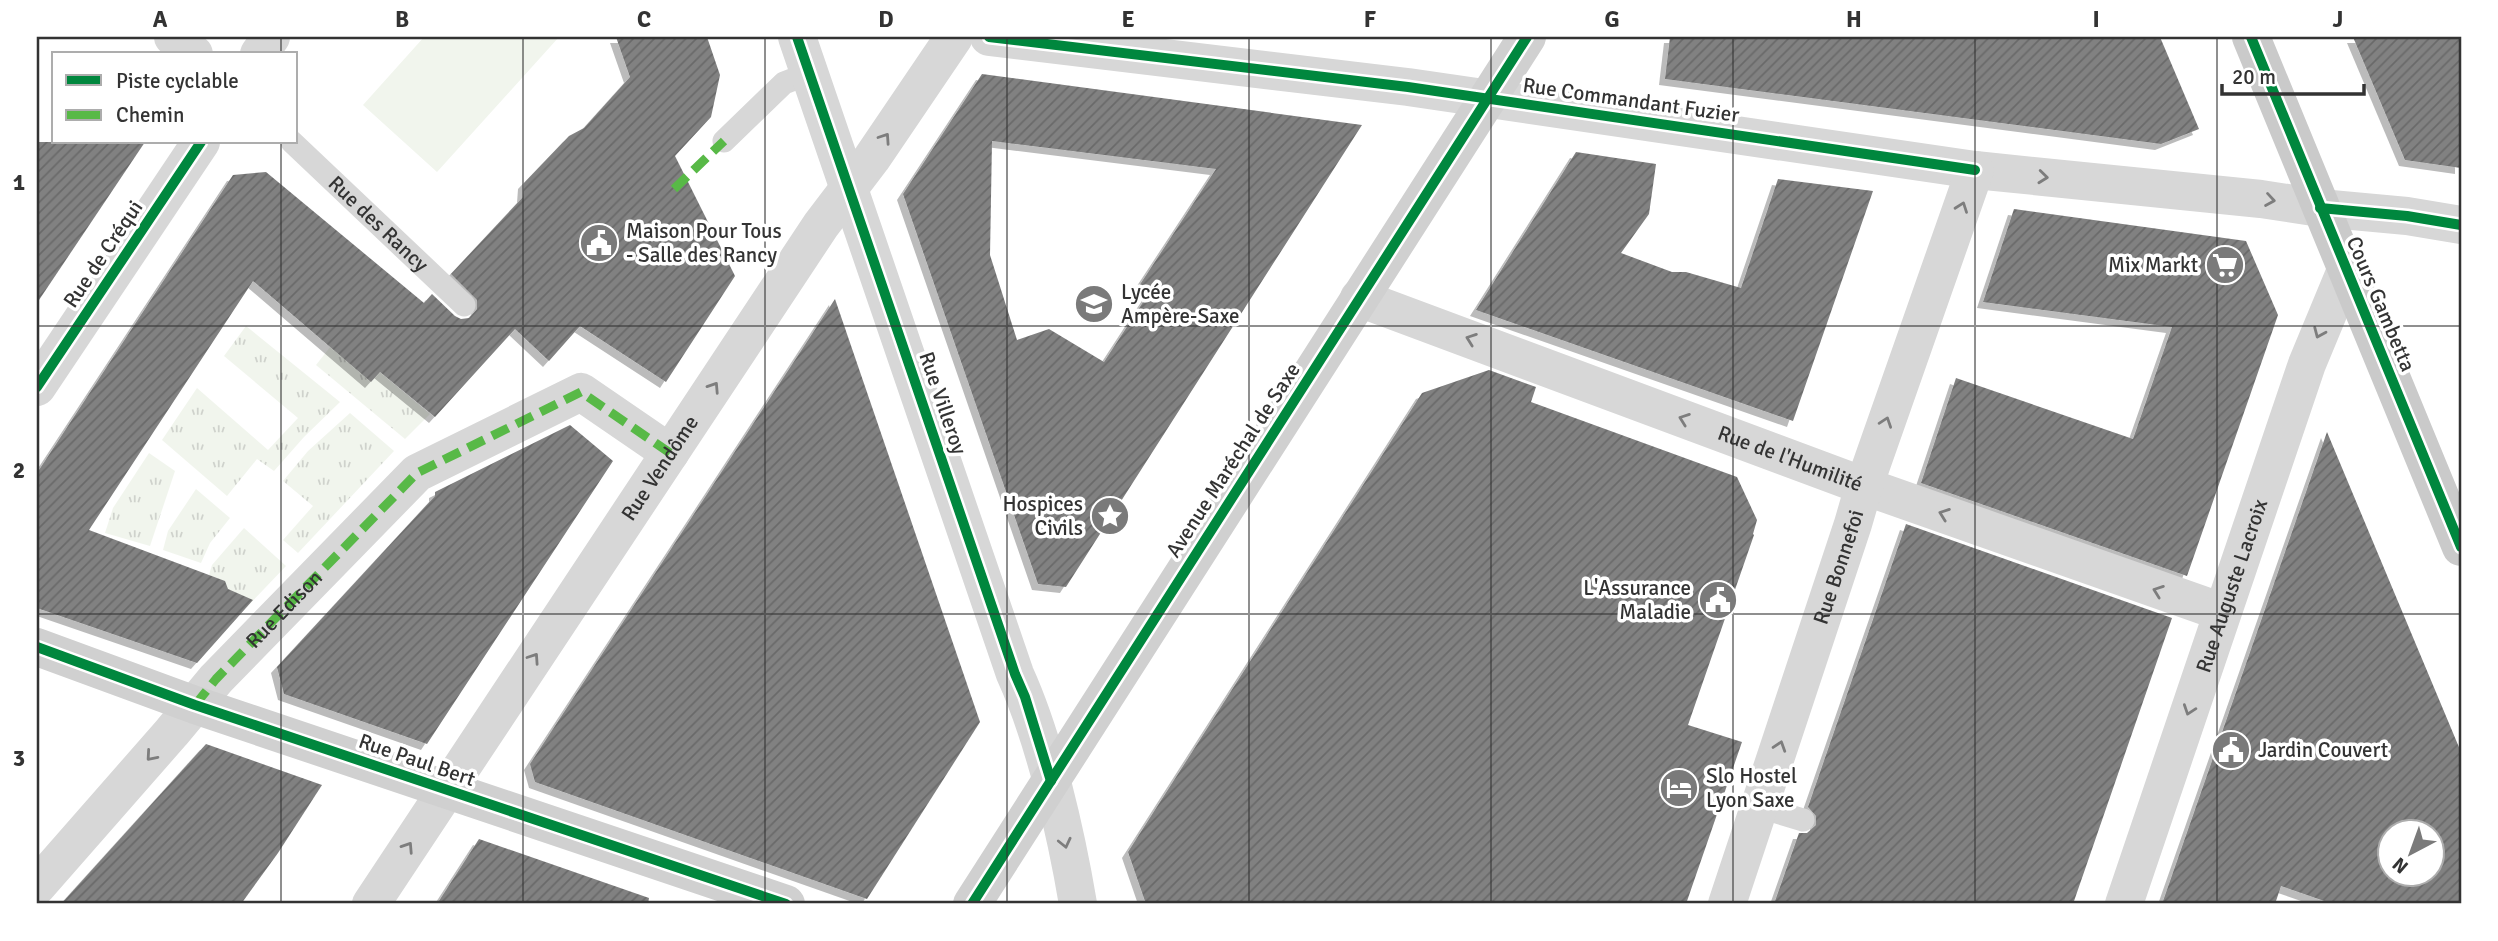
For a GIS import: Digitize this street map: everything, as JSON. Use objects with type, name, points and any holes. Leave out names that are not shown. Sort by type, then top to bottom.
[{"type":"main road","name":"Avenue Maréchal de Saxe","points":[[972,904],[1527,37]]},
{"type":"main road","name":"Cours Gambetta","points":[[2251,37],[2461,547]]},
{"type":"main road","name":"Rue Paul Bert","points":[[37,647],[195,705],[786,904]]},
{"type":"street","points":[[173,37],[192,52]]},
{"type":"street","points":[[260,52],[271,37]]},
{"type":"street","name":"Rue Villeroy","points":[[797,37],[1025,697],[1051,781],[1078,904]]},
{"type":"street","name":"Rue Vendôme","points":[[371,904],[821,225],[954,37]]},
{"type":"street","name":"Rue Commandant Fuzier","points":[[989,37],[1488,98],[1975,170],[2261,199],[2461,225]]},
{"type":"street","name":"Rue de Créqui","points":[[37,387],[200,144]]},
{"type":"street","name":"Rue Bonnefoi","points":[[1727,904],[1864,486],[1975,170]]},
{"type":"street","name":"Rue Auguste Lacroix","points":[[2124,904],[2306,364],[2346,270]]},
{"type":"street","name":"Rue de l'Humilité","points":[[1359,298],[1864,486],[2222,612]]},
{"type":"street","name":"Rue Edison","points":[[37,886],[216,679],[416,473],[581,392],[670,453]]},
{"type":"lane","points":[[724,141],[783,83],[810,73]]},
{"type":"lane","name":"Rue des Rancy","points":[[294,144],[464,305]]},
{"type":"lane","points":[[1760,807],[1802,820]]},
{"type":"green space","points":[[424,37],[559,37],[437,172],[363,105]]},
{"type":"green space","points":[[246,326],[340,402],[274,471],[257,459],[227,496],[162,440],[197,388],[268,450],[298,418],[224,356]]},
{"type":"green space","points":[[338,337],[430,414],[405,439],[316,365]]},
{"type":"green space","points":[[350,413],[394,451],[298,553],[283,540],[313,506],[283,481],[308,451]]},
{"type":"green space","points":[[149,453],[175,471],[150,546],[105,533],[113,508]]},
{"type":"green space","points":[[196,489],[230,518],[210,543],[201,563],[163,550],[168,531]]},
{"type":"green space","points":[[244,528],[286,566],[246,608],[226,591],[222,580],[209,575],[212,565]]},
{"type":"building","points":[[616,37],[707,37],[720,75],[711,117],[675,156],[735,276],[666,382],[580,326],[549,361],[515,329],[435,417],[380,372],[371,382],[253,281],[89,530],[225,581],[228,589],[253,600],[197,663],[37,608],[37,473],[233,175],[266,172],[424,303],[432,294],[455,316],[461,319],[469,318],[477,309],[477,300],[451,274],[523,197],[524,183],[569,136],[584,128],[630,77]]},
{"type":"building","points":[[1670,37],[2160,37],[2199,129],[2161,144],[1665,79]]},
{"type":"building","points":[[2353,37],[2461,37],[2461,168],[2405,160]]},
{"type":"building","name":"Lycée Ampère-Saxe","points":[[982,74],[1362,125],[1066,587],[1038,584],[903,194]],"holes":[[[992,141],[1216,169],[1139,286],[1149,293],[1104,362],[1049,329],[1017,340],[990,255]]]},
{"type":"building","points":[[37,142],[144,144],[37,303]]},
{"type":"building","points":[[1576,152],[1656,164],[1649,214],[1621,253],[1672,272],[1686,272],[1741,288],[1778,179],[1873,191],[1793,421],[1476,310]]},
{"type":"building","points":[[2014,209],[2246,241],[2278,315],[2187,576],[1921,483],[1956,378],[2133,439],[2172,327],[1983,302]]},
{"type":"building","points":[[835,299],[980,722],[867,899],[535,782],[530,764]]},
{"type":"building","points":[[1489,370],[1536,387],[1531,402],[1737,477],[1757,520],[1688,725],[1742,742],[1686,904],[1146,904],[1128,852],[1422,393]]},
{"type":"building","points":[[570,425],[613,461],[427,744],[284,694],[277,667],[435,496],[435,492]]},
{"type":"building","points":[[2327,432],[2461,752],[2461,904],[2333,904],[2281,886],[2275,904],[2162,904]]},
{"type":"building","points":[[1906,524],[2172,618],[2073,904],[1774,904],[1799,833],[1807,833],[1816,825],[1816,816],[1808,807]]},
{"type":"building","points":[[206,744],[322,785],[241,904],[61,904]]},
{"type":"building","points":[[479,839],[649,898],[648,904],[437,904]]},
{"type":"marked path","points":[[674,189],[724,141]]},
{"type":"marked path","points":[[195,705],[216,679],[417,473],[581,392],[670,453]]},
{"type":"cycle path","points":[[797,37],[1025,697],[1051,781]]},
{"type":"cycle path","points":[[989,37],[1408,87],[1975,170]]},
{"type":"cycle path","points":[[972,904],[1527,37]]},
{"type":"cycle path","points":[[2251,37],[2461,547]]},
{"type":"cycle path","points":[[37,387],[200,144]]},
{"type":"cycle path","points":[[2320,208],[2407,216],[2461,225]]},
{"type":"cycle path","points":[[37,647],[195,705],[786,904]]},
{"type":"place","name":"Maison Pour Tous - Salle des Rancy","points":[[599,243]]},
{"type":"place","name":"Mix Markt","points":[[2225,265]]},
{"type":"place","name":"Lycée Ampère-Saxe","points":[[1094,304]]},
{"type":"place","name":"Hospices Civils","points":[[1110,516]]},
{"type":"place","name":"L'Assurance Maladie","points":[[1718,600]]},
{"type":"place","name":"Jardin Couvert","points":[[2231,750]]},
{"type":"place","name":"Slo Hostel Lyon Saxe","points":[[1679,788]]}]
